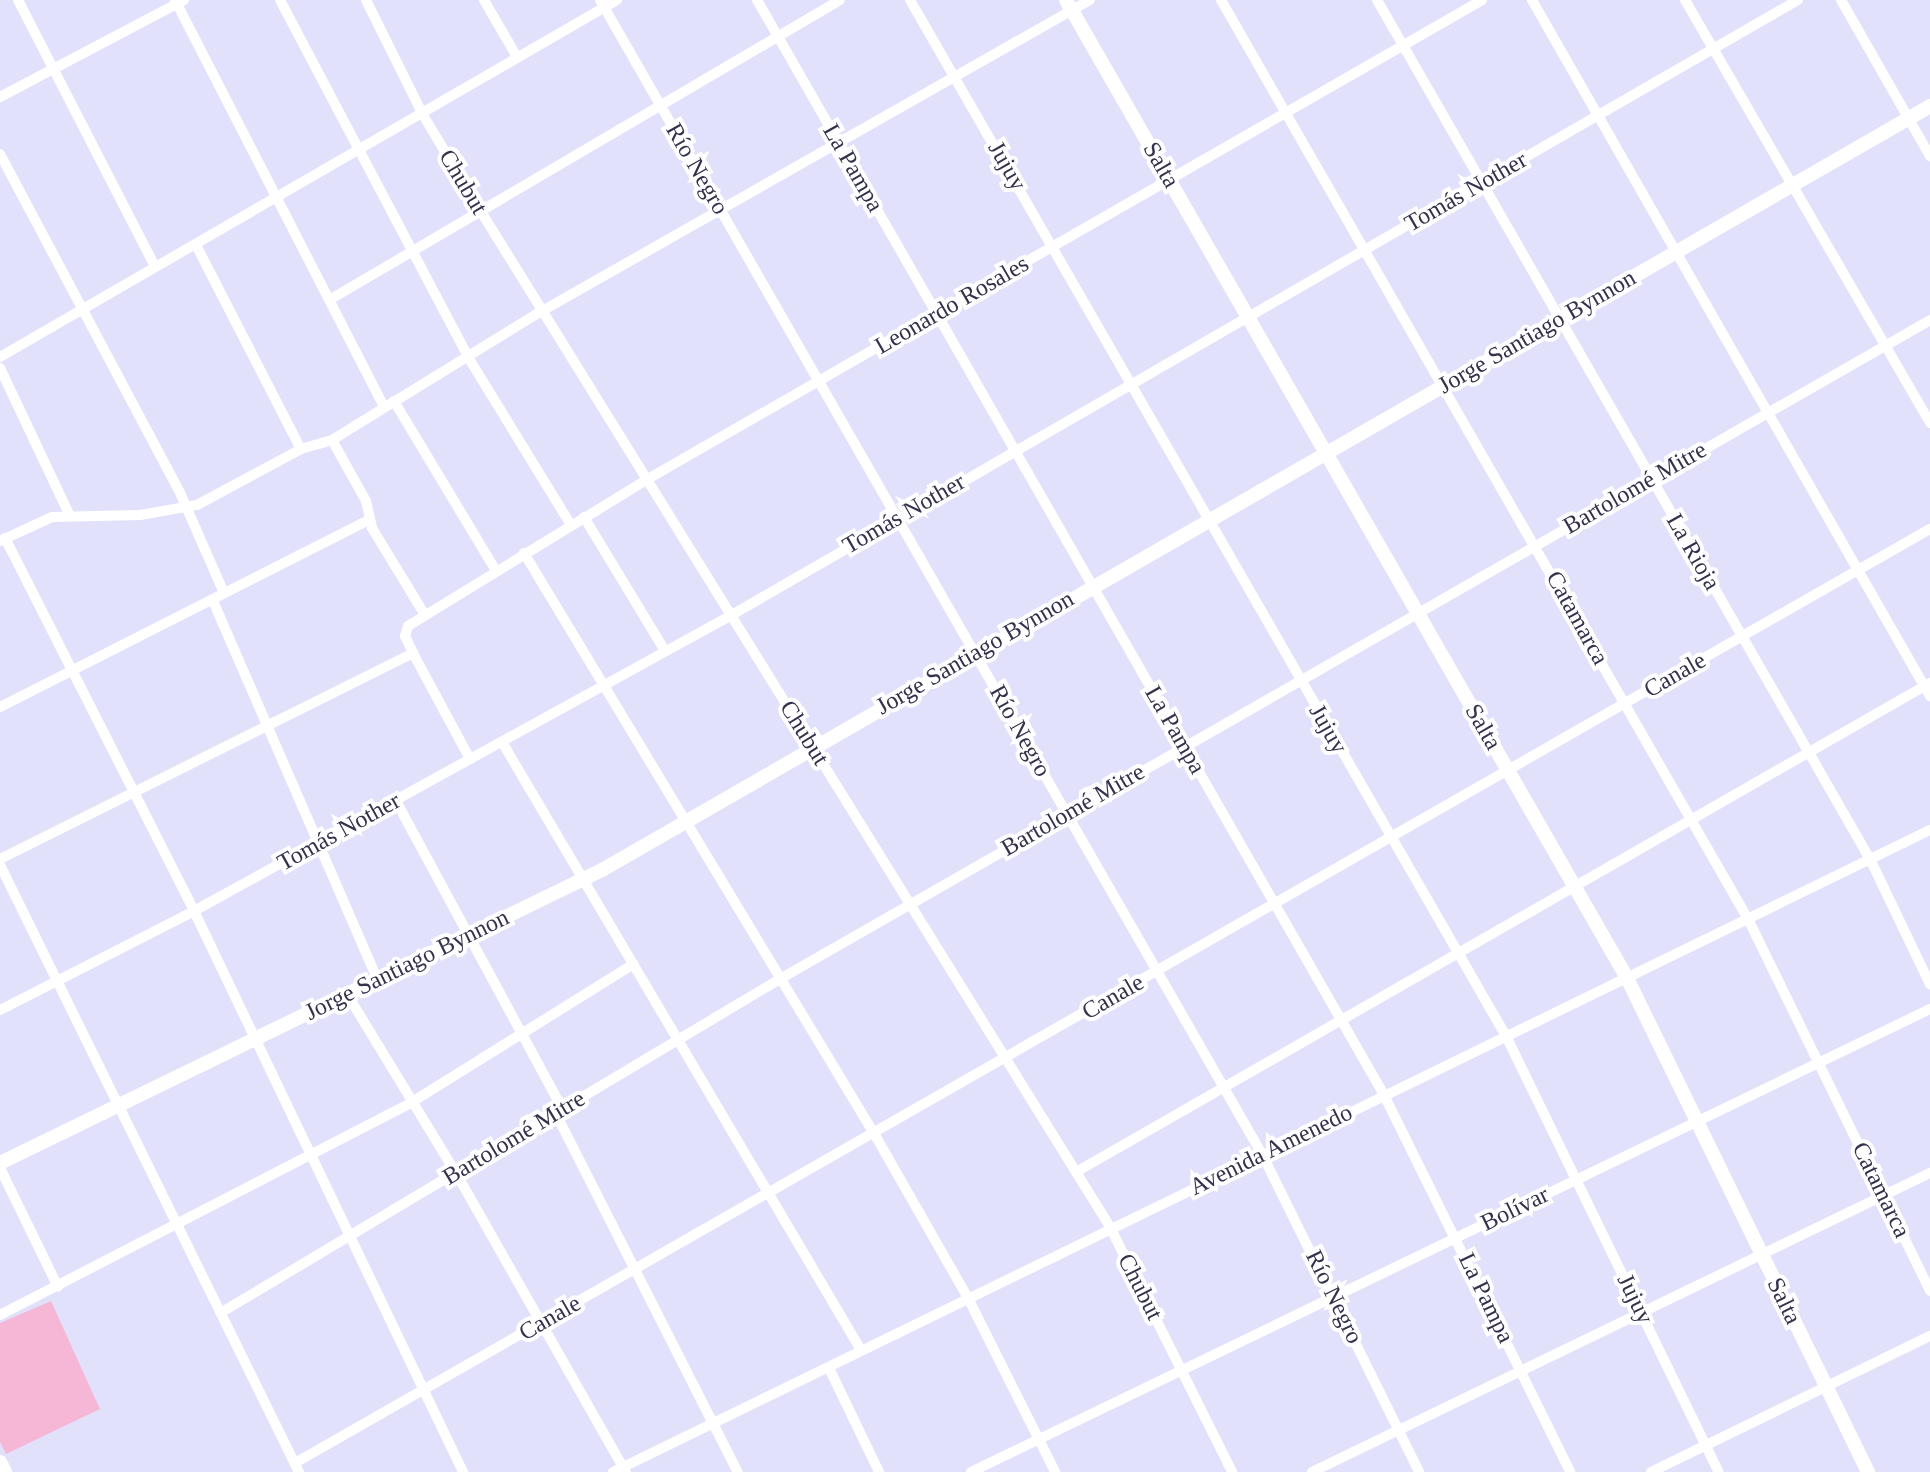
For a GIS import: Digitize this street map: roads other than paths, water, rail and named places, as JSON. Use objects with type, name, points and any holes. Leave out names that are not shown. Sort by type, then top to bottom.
[{"type":"street","points":[[18,0],[155,267]]},
{"type":"street","points":[[280,0],[468,357],[571,525]]},
{"type":"street","name":"Chubut","points":[[366,0],[423,115],[480,210],[1110,1227],[1232,1472]]},
{"type":"street","points":[[484,0],[517,57]]},
{"type":"street","points":[[0,357],[423,115],[602,4],[617,0]]},
{"type":"street","name":"La Pampa","points":[[757,0],[1384,1095],[1570,1472]]},
{"type":"street","points":[[331,299],[840,0]]},
{"type":"street","name":"Jujuy","points":[[910,0],[1506,1036],[1719,1472]]},
{"type":"street","points":[[463,1472],[194,911],[74,670],[2,539],[52,517],[184,508],[301,449],[332,440],[542,311],[955,77],[1069,5],[1090,0]]},
{"type":"street","name":"Catamarca","points":[[1221,0],[1442,386],[1537,545],[1748,919],[1930,1291]]},
{"type":"street","name":"La Rioja","points":[[1377,0],[1870,859],[1930,984]]},
{"type":"street","name":"Leonardo Rosales","points":[[425,615],[646,480],[1482,0]]},
{"type":"street","points":[[1076,1172],[1928,688],[1532,0]]},
{"type":"street","points":[[1685,0],[1930,423]]},
{"type":"street","name":"Tomás Nother","points":[[0,1010],[320,843],[730,616],[1798,0]]},
{"type":"street","points":[[1841,0],[1930,156]]},
{"type":"street","points":[[0,97],[178,1],[331,299],[389,403],[496,571]]},
{"type":"street","name":"Río Negro","points":[[602,4],[1262,1154],[1419,1472]]},
{"type":"street","name":"Salta","points":[[1069,5],[1627,978],[1868,1472]]},
{"type":"street","name":"Jorge Santiago Bynnon","points":[[0,1166],[583,879],[1930,106]]},
{"type":"street","points":[[0,154],[184,508],[224,593]]},
{"type":"street","points":[[196,245],[301,449]]},
{"type":"street","name":"Bartolomé Mitre","points":[[222,1312],[780,979],[1930,320]]},
{"type":"street","points":[[0,368],[70,516]]},
{"type":"street","points":[[332,440],[366,501],[369,520],[425,615],[405,631],[413,653],[470,759]]},
{"type":"street","points":[[584,517],[665,651]]},
{"type":"street","points":[[0,707],[369,520]]},
{"type":"street","name":"Canale","points":[[297,1468],[542,1322],[875,1135],[1930,529]]},
{"type":"street","points":[[524,553],[875,1135],[968,1298],[1055,1472]]},
{"type":"street","points":[[213,601],[377,978]]},
{"type":"street","points":[[297,1468],[0,862],[413,653]]},
{"type":"street","points":[[502,742],[771,1192],[861,1350]]},
{"type":"street","points":[[396,801],[559,1110],[738,1472]]},
{"type":"street","name":"Avenida Amenedo","points":[[613,1472],[625,1469],[1110,1227],[1930,830]]},
{"type":"street","points":[[0,1315],[311,1158],[412,1102],[518,1033],[634,964]]},
{"type":"street","points":[[347,994],[456,1173],[625,1469]]},
{"type":"street","name":"Bolívar","points":[[971,1472],[1930,1009]]},
{"type":"street","points":[[0,1166],[58,1287]]},
{"type":"street","points":[[1312,1472],[1760,1252],[1930,1173]]},
{"type":"street","points":[[1651,1472],[1930,1336]]},
{"type":"street","points":[[829,1368],[879,1472]]},
{"type":"street","points":[[0,1463],[5,1472]]}]
